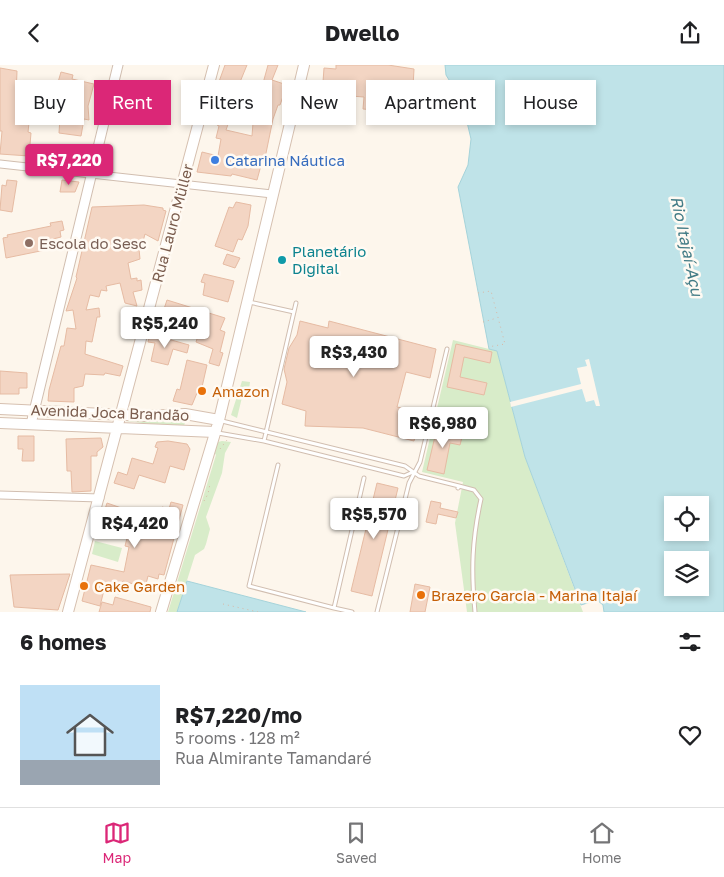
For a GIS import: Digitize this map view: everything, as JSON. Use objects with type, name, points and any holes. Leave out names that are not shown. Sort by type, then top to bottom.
[{"type":"main road","name":"Rua Lauro Müller","points":[[68,612],[100,498],[120,415],[214,65]]},
{"type":"main road","points":[[161,612],[219,420],[304,65]]},
{"type":"main road","name":"Avenida Joca Brandão","points":[[0,409],[147,416],[185,414],[219,420]]},
{"type":"main road","points":[[185,414],[190,422],[186,431]]},
{"type":"main road","name":"Avenida Joca Brandão","points":[[0,423],[215,432]]},
{"type":"street","points":[[31,424],[118,65]]},
{"type":"street","points":[[0,164],[272,194]]},
{"type":"street","points":[[0,495],[100,498]]},
{"type":"lane","points":[[246,301],[294,312]]},
{"type":"lane","points":[[264,441],[296,303]]},
{"type":"lane","points":[[377,612],[409,483],[420,462],[447,349]]},
{"type":"lane","points":[[219,420],[405,466],[419,476],[474,490],[481,499],[473,535],[472,578],[475,612]]},
{"type":"lane","points":[[215,432],[264,441],[404,476],[414,471]]},
{"type":"lane","points":[[278,465],[249,586],[352,612]]},
{"type":"lane","points":[[334,608],[364,479]]},
{"type":"path","points":[[478,293],[492,291],[505,344],[488,347]]},
{"type":"path","points":[[484,322],[498,318]]},
{"type":"path","points":[[224,604],[258,612]]},
{"type":"green space","points":[[453,340],[497,351],[525,457],[583,612],[467,612],[455,523],[463,482],[422,472]]},
{"type":"green space","points":[[242,381],[250,382],[249,390],[244,389],[237,418],[231,415]]},
{"type":"green space","points":[[182,419],[185,423],[183,428],[126,421],[127,420]]},
{"type":"green space","points":[[218,442],[231,442],[225,453],[222,473],[206,517],[210,529],[206,544],[204,549],[195,555],[177,612],[168,612],[216,455],[214,452]]},
{"type":"green space","points":[[95,541],[122,548],[118,562],[92,554]]},
{"type":"water","name":"Rio Itajaí-Açu","points":[[445,65],[724,65],[724,612],[604,612],[603,605],[597,600],[581,605],[525,457],[497,351],[489,349],[458,187],[468,165],[471,139],[468,125],[495,125],[495,80],[449,80],[446,75]]},
{"type":"water","points":[[187,581],[306,612],[177,612]]},
{"type":"pier","points":[[589,359],[600,406],[596,406],[594,400],[586,402],[582,389],[511,407],[510,402],[581,384],[577,368],[587,366],[585,360]]},
{"type":"building","points":[[225,65],[247,65],[241,80],[220,80]]},
{"type":"building","points":[[268,65],[278,65],[272,80],[264,80]]},
{"type":"building","points":[[336,65],[388,65],[414,69],[413,80],[366,80],[366,109],[363,109],[364,97],[356,96],[356,80],[323,80],[324,68],[336,69]]},
{"type":"building","points":[[0,68],[17,71],[17,80],[15,80],[15,125],[29,125],[28,132],[31,133],[29,156],[0,154],[2,131],[0,131]]},
{"type":"building","points":[[61,72],[73,75],[72,79],[76,80],[59,80]]},
{"type":"building","points":[[272,80],[282,83],[282,99],[272,124]]},
{"type":"building","points":[[84,82],[94,84],[88,106],[89,120],[84,119]]},
{"type":"building","points":[[60,125],[83,125],[81,136],[59,133]]},
{"type":"building","points":[[217,125],[228,125],[226,130],[252,136],[253,125],[272,125],[265,158],[263,158],[257,180],[232,174],[231,176],[197,172],[202,152],[218,156],[221,139],[216,138],[219,126]]},
{"type":"building","points":[[7,180],[17,181],[12,212],[0,210],[2,185],[6,186]]},
{"type":"building","points":[[62,180],[79,182],[75,192],[60,192]]},
{"type":"building","points":[[236,202],[251,205],[248,226],[242,240],[238,239],[233,252],[215,246],[229,207],[233,208]]},
{"type":"building","points":[[144,205],[163,208],[166,211],[158,241],[145,234],[141,249],[139,249],[140,259],[128,263],[131,279],[137,278],[137,281],[141,280],[142,290],[133,292],[137,306],[125,303],[120,283],[106,286],[107,291],[101,290],[99,297],[90,295],[86,310],[99,308],[100,317],[97,317],[92,342],[86,341],[85,354],[123,366],[120,376],[105,373],[104,375],[85,374],[83,386],[74,388],[74,402],[48,401],[49,390],[61,346],[64,346],[67,328],[76,329],[73,310],[66,311],[77,278],[92,207]]},
{"type":"building","name":"Escola do Sesc","points":[[62,221],[64,230],[60,231],[61,237],[53,239],[55,248],[6,258],[3,238],[8,237],[7,235],[51,226],[50,223]]},
{"type":"building","points":[[227,254],[240,258],[235,268],[223,264]]},
{"type":"building","points":[[204,274],[234,281],[228,302],[203,295],[205,283],[201,282]]},
{"type":"building","points":[[167,300],[225,318],[220,330],[225,332],[220,352],[223,353],[219,366],[209,363],[213,349],[196,342],[199,333],[178,326],[177,329],[167,326],[170,311],[164,309]]},
{"type":"building","points":[[300,321],[328,328],[329,321],[436,349],[430,378],[406,372],[397,407],[421,412],[414,441],[363,428],[305,426],[306,411],[282,404],[287,382],[284,369],[289,348],[297,335]]},
{"type":"building","points":[[150,334],[189,345],[187,353],[173,349],[168,365],[151,361],[155,343],[148,342]]},
{"type":"building","points":[[456,344],[492,352],[490,363],[464,357],[460,377],[487,383],[484,395],[447,387]]},
{"type":"building","points":[[187,360],[207,365],[202,387],[206,388],[204,395],[197,393],[192,405],[173,401],[177,389],[180,390]]},
{"type":"building","points":[[0,371],[27,373],[27,388],[19,388],[19,394],[0,394]]},
{"type":"building","points":[[437,428],[463,433],[460,445],[450,443],[444,474],[427,470]]},
{"type":"building","points":[[18,436],[34,436],[34,461],[22,461],[23,449],[18,449]]},
{"type":"building","points":[[101,438],[103,447],[97,452],[97,456],[91,456],[91,491],[72,492],[71,471],[67,471],[66,439]]},
{"type":"building","points":[[168,441],[187,444],[190,449],[184,470],[170,466],[165,483],[139,475],[134,489],[114,483],[118,472],[127,475],[132,458],[153,464],[158,448],[155,447],[157,442]]},
{"type":"building","points":[[377,483],[398,488],[372,596],[351,591]]},
{"type":"building","points":[[431,501],[441,503],[440,508],[458,512],[456,518],[438,514],[436,524],[426,522]]},
{"type":"building","points":[[171,502],[183,505],[164,575],[159,574],[158,579],[148,576],[144,592],[135,590],[137,585],[123,581],[119,594],[104,590],[100,606],[82,601],[91,565],[124,572],[129,547],[125,546],[128,534],[100,525],[107,503],[130,511],[133,508],[159,517],[162,507],[169,509]]},
{"type":"building","points":[[70,574],[58,610],[14,607],[10,575]]},
{"type":"building","name":"Brazero Garcia - Marina Itajaí","points":[[415,584],[430,587],[425,612],[410,612]]},
{"type":"building","points":[[115,597],[151,607],[150,612],[99,612],[102,602],[113,605]]},
{"type":"place","name":"Catarina Náutica","points":[[215,160]]},
{"type":"place","name":"Escola do Sesc","points":[[29,243]]},
{"type":"place","name":"Planetário Digital","points":[[282,260]]},
{"type":"place","name":"Amazon","points":[[202,391]]},
{"type":"place","name":"Cake Garden","points":[[84,586]]},
{"type":"place","name":"Brazero Garcia - Marina Itajaí","points":[[421,595]]}]
